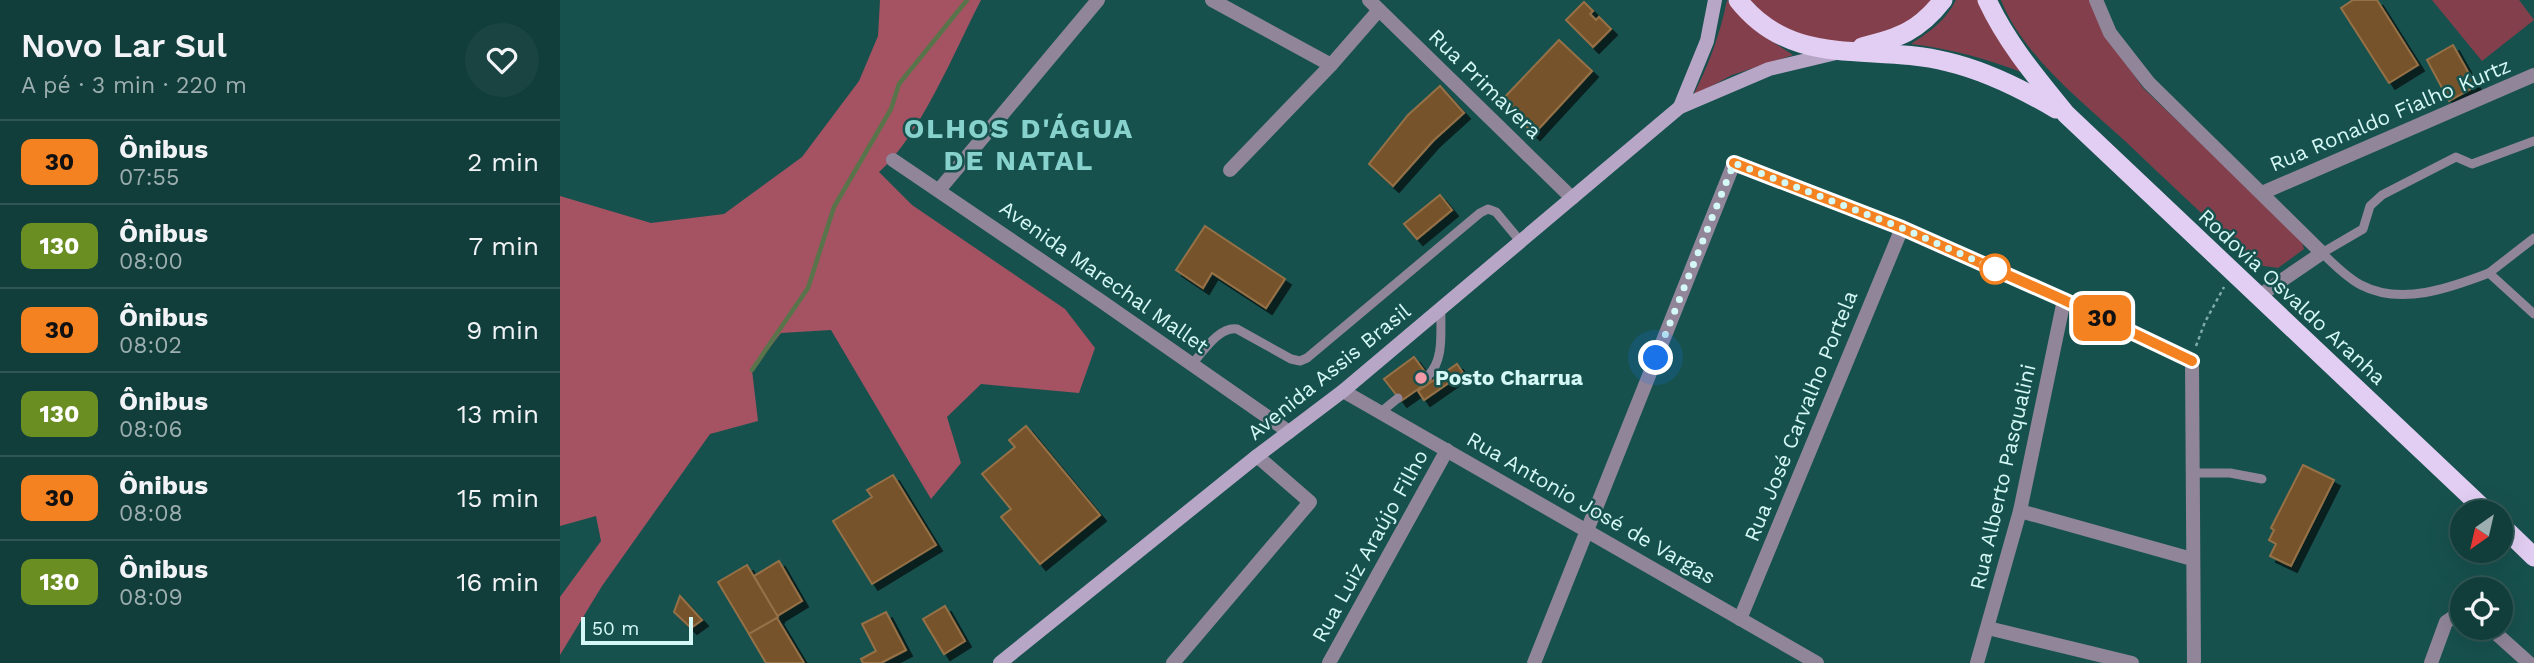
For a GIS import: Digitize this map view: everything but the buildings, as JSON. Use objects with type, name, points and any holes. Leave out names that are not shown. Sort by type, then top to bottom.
[{"type":"highway","points":[[1738,0],[1749,14],[1767,29],[1796,44],[1812,48],[1912,55],[1947,62],[2021,88],[2066,114]]},
{"type":"highway","points":[[1848,51],[1884,42],[1917,28],[1943,0]]},
{"type":"highway","points":[[1987,0],[2018,55],[2066,114]]},
{"type":"highway","name":"Rodovia Osvaldo Aranha","points":[[2066,114],[2473,500]]},
{"type":"highway","points":[[2513,537],[2534,557]]},
{"type":"main road","name":"Avenida Assis Brasil","points":[[1680,107],[1707,41],[1715,0]]},
{"type":"main road","name":"Avenida Assis Brasil","points":[[1000,663],[1257,456],[1343,391],[1680,107],[1769,69],[1848,51]]},
{"type":"street","points":[[939,190],[1098,0]]},
{"type":"street","points":[[1212,0],[1331,65]]},
{"type":"street","points":[[2096,0],[2110,33],[2149,83],[2322,253],[2259,296]]},
{"type":"street","points":[[1230,170],[1331,65],[1374,5]]},
{"type":"street","name":"Rua Primavera","points":[[1374,5],[1572,198]]},
{"type":"street","name":"Rua Ronaldo Fialho Kurtz","points":[[2262,193],[2534,75]]},
{"type":"street","name":"Avenida Marechal Mallet","points":[[893,160],[1289,432]]},
{"type":"street","points":[[1534,663],[1734,163],[1902,228],[2192,361],[2194,663]]},
{"type":"street","name":"Rua José Carvalho Portela","points":[[1740,619],[1902,228]]},
{"type":"street","name":"Rua Alberto Pasqualini","points":[[1978,663],[2020,511],[2064,300]]},
{"type":"street","name":"Rua Antonio José de Vargas","points":[[1343,391],[1817,663]]},
{"type":"street","name":"Rua Luiz Araújo Filho","points":[[1329,663],[1447,450]]},
{"type":"street","points":[[1173,663],[1310,502],[1257,456]]},
{"type":"street","points":[[2020,511],[2192,559]]},
{"type":"street","points":[[2431,663],[2446,622],[2450,619]]},
{"type":"street","points":[[1988,628],[2132,663]]},
{"type":"street","points":[[2503,640],[2529,663]]},
{"type":"lane","points":[[2534,141],[2472,164],[2456,157],[2382,195],[2370,206],[2363,229],[2322,253],[2362,286],[2382,292],[2426,293],[2447,289],[2489,273],[2534,237]]},
{"type":"lane","points":[[1192,364],[1222,331],[1230,328],[1237,329],[1291,359],[1300,361],[1307,358],[1488,209],[1496,212],[1521,242]]},
{"type":"lane","points":[[2489,273],[2534,314]]},
{"type":"lane","points":[[1428,376],[1436,368],[1439,358],[1441,309]]},
{"type":"lane","points":[[1381,412],[1398,398]]},
{"type":"lane","points":[[2192,473],[2230,473],[2262,480]]},
{"type":"path","points":[[2192,361],[2205,322],[2220,290],[2238,275]]},
{"type":"shaded area","points":[[880,0],[981,0],[909,137],[879,172],[912,205],[1065,309],[1095,348],[1079,393],[981,384],[947,417],[961,463],[931,499],[831,330],[781,333],[752,370],[758,421],[710,434],[602,586],[560,655],[560,597],[601,541],[596,516],[560,526],[560,196],[651,223],[724,214],[802,157],[859,81],[878,36]]},
{"type":"shaded area","points":[[1727,0],[1759,33],[1793,55],[1732,75],[1693,96],[1713,49]]},
{"type":"shaded area","points":[[1750,0],[1934,0],[1911,23],[1865,43],[1816,42],[1771,21]]},
{"type":"shaded area","points":[[1956,0],[1979,0],[2026,74],[1970,55],[1911,44],[1937,25]]},
{"type":"shaded area","points":[[2001,0],[2089,0],[2105,33],[2143,88],[2301,239],[2304,249],[2278,268],[2257,265],[2055,76],[2023,39]]},
{"type":"shaded area","points":[[2432,0],[2519,0],[2534,20],[2482,61]]},
{"type":"waterway","points":[[752,370],[808,288],[834,207],[891,109],[899,84],[967,0]]},
{"type":"bus line","name":"30","points":[[1734,163],[1902,228],[2192,361]]},
{"type":"place","name":"Posto Charrua","points":[[1421,378]]},
{"type":"district","name":"OLHOS D'ÁGUA DE NATAL","points":[[1019,144]]},
{"type":"route","points":[[1656,358],[1734,163],[1902,228],[1995,269]]}]
